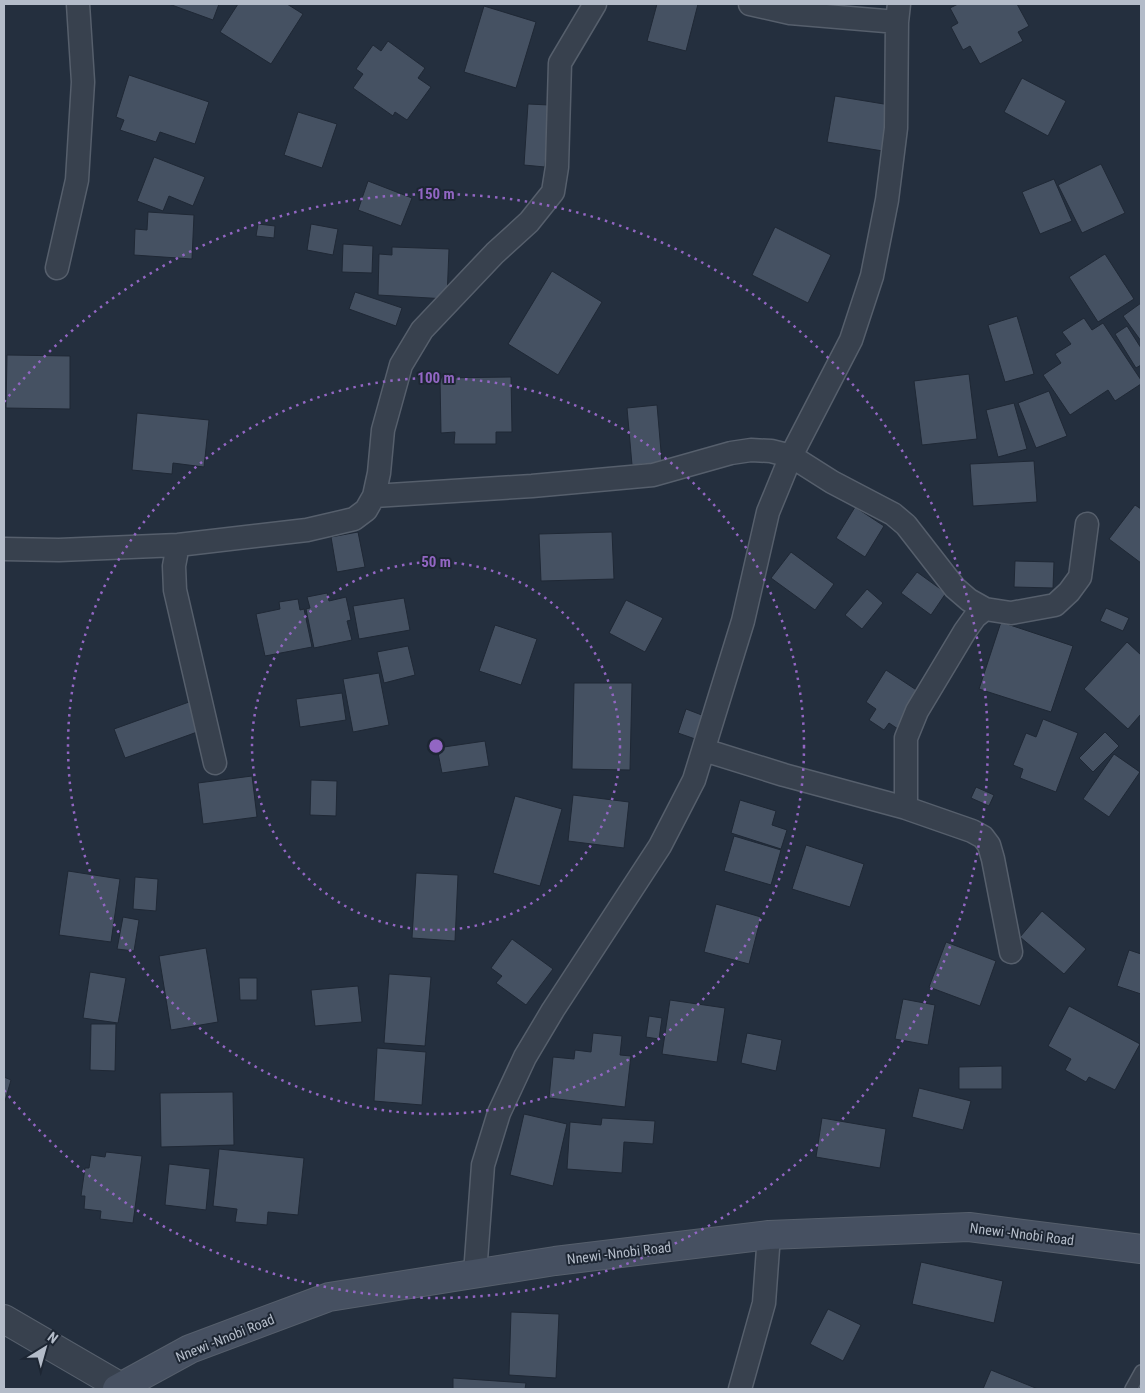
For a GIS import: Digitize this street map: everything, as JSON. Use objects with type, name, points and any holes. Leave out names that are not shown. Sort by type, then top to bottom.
[{"type":"main road","name":"Nnewi -Nnobi Road","points":[[119,1388],[190,1349],[329,1297],[555,1261],[769,1234],[969,1227],[1141,1249]]},
{"type":"street","points":[[57,268],[77,180],[83,82],[78,4]]},
{"type":"street","points":[[4,549],[59,550],[178,545],[307,530],[354,519],[366,510],[374,496],[379,473],[383,430],[401,365],[422,330],[495,253],[529,222],[553,192],[557,168],[560,63],[595,4]]},
{"type":"street","points":[[475,1274],[483,1165],[499,1113],[525,1057],[553,1010],[660,846],[694,780],[743,621],[768,512],[791,456],[851,340],[872,276],[887,200],[896,128],[898,13],[790,13],[750,4]]},
{"type":"street","points":[[374,496],[532,486],[653,475],[751,450],[771,451],[791,456],[832,482],[893,514],[906,525],[955,588],[969,600],[984,609],[1011,613],[1055,605],[1069,592],[1080,577],[1087,524]]},
{"type":"street","points":[[178,545],[174,566],[175,590],[215,763]]},
{"type":"street","points":[[906,808],[906,738],[917,711],[965,631],[975,617],[984,609]]},
{"type":"street","points":[[704,750],[784,775],[906,808],[972,831],[983,837],[989,845],[1011,952]]},
{"type":"street","points":[[740,1389],[750,1359],[764,1303],[769,1234]]},
{"type":"street","points":[[4,1319],[119,1388]]},
{"type":"lane","points":[[1131,1389],[1141,1371]]},
{"type":"building","points":[[169,4],[219,4],[213,20]]},
{"type":"building","points":[[238,4],[287,4],[303,14],[271,64],[220,32]]},
{"type":"building","points":[[657,4],[698,4],[686,51],[647,41]]},
{"type":"building","points":[[958,4],[1017,4],[1029,26],[1018,32],[1023,41],[980,64],[970,46],[963,50],[951,27],[958,23],[950,8]]},
{"type":"building","points":[[484,6],[536,22],[516,88],[464,72]]},
{"type":"building","points":[[388,41],[425,68],[418,78],[431,87],[407,120],[395,112],[393,116],[353,88],[363,74],[356,69],[373,45],[381,51]]},
{"type":"building","points":[[129,75],[209,102],[195,144],[160,132],[156,142],[120,130],[124,120],[116,117]]},
{"type":"building","points":[[1022,78],[1066,101],[1048,136],[1004,112]]},
{"type":"building","points":[[835,96],[890,105],[883,151],[827,142]]},
{"type":"building","points":[[528,104],[549,105],[545,167],[524,165]]},
{"type":"building","points":[[298,112],[337,124],[322,168],[284,155]]},
{"type":"building","points":[[154,157],[205,177],[193,206],[169,196],[163,211],[137,201]]},
{"type":"building","points":[[1101,164],[1125,213],[1082,233],[1058,185]]},
{"type":"building","points":[[1054,179],[1072,221],[1040,234],[1022,192]]},
{"type":"building","points":[[368,181],[412,198],[401,226],[358,210]]},
{"type":"building","points":[[148,212],[194,215],[192,259],[134,255],[135,229],[147,230]]},
{"type":"building","points":[[258,224],[275,226],[274,238],[256,236]]},
{"type":"building","points":[[311,224],[338,229],[333,255],[307,250]]},
{"type":"building","points":[[775,227],[831,255],[808,303],[752,275]]},
{"type":"building","points":[[343,244],[373,246],[372,273],[342,272]]},
{"type":"building","points":[[392,247],[449,249],[447,299],[378,295],[379,254],[392,255]]},
{"type":"building","points":[[1105,254],[1134,299],[1098,322],[1069,277]]},
{"type":"building","points":[[552,271],[602,302],[558,375],[508,344]]},
{"type":"building","points":[[355,292],[402,308],[396,326],[349,309]]},
{"type":"building","points":[[1141,303],[1141,341],[1123,316]]},
{"type":"building","points":[[1017,316],[1034,374],[1005,382],[988,325]]},
{"type":"building","points":[[1084,318],[1092,330],[1103,323],[1141,380],[1141,384],[1115,401],[1108,390],[1070,415],[1043,375],[1061,363],[1055,354],[1071,344],[1062,332]]},
{"type":"building","points":[[1127,326],[1141,348],[1141,365],[1136,368],[1115,334]]},
{"type":"building","points":[[7,355],[70,356],[70,409],[6,408]]},
{"type":"building","points":[[969,374],[977,439],[922,445],[914,381]]},
{"type":"building","points":[[511,377],[512,432],[496,432],[496,444],[454,444],[455,432],[441,433],[440,378]]},
{"type":"building","points":[[1049,391],[1067,436],[1036,448],[1018,403]]},
{"type":"building","points":[[1014,403],[1027,449],[998,457],[986,410]]},
{"type":"building","points":[[657,405],[662,463],[632,465],[627,408]]},
{"type":"building","points":[[137,413],[209,420],[204,467],[173,463],[172,474],[132,470]]},
{"type":"building","points":[[1034,461],[1037,502],[973,506],[970,464]]},
{"type":"building","points":[[1135,505],[1141,509],[1141,563],[1109,539]]},
{"type":"building","points":[[855,507],[884,526],[865,557],[836,538]]},
{"type":"building","points":[[358,532],[365,567],[337,572],[331,537]]},
{"type":"building","points":[[612,532],[614,579],[541,581],[539,534]]},
{"type":"building","points":[[791,552],[834,584],[815,610],[771,578]]},
{"type":"building","points":[[1015,561],[1054,562],[1053,588],[1014,587]]},
{"type":"building","points":[[917,572],[946,593],[931,615],[901,593]]},
{"type":"building","points":[[867,589],[883,603],[862,629],[845,615]]},
{"type":"building","points":[[327,593],[329,601],[346,597],[351,620],[347,621],[352,640],[314,648],[306,609],[310,608],[307,597]]},
{"type":"building","points":[[404,598],[410,630],[359,639],[353,606]]},
{"type":"building","points":[[298,599],[300,610],[304,609],[312,647],[265,656],[256,614],[280,609],[279,602]]},
{"type":"building","points":[[626,600],[663,618],[645,652],[609,633]]},
{"type":"building","points":[[1106,608],[1129,618],[1123,631],[1100,621]]},
{"type":"building","points":[[1001,622],[1073,646],[1051,712],[979,689]]},
{"type":"building","points":[[495,625],[537,639],[521,685],[479,671]]},
{"type":"building","points":[[1127,642],[1141,655],[1141,714],[1128,729],[1084,689]]},
{"type":"building","points":[[408,646],[415,675],[384,683],[377,652]]},
{"type":"building","points":[[886,670],[924,695],[901,731],[889,723],[884,730],[869,720],[876,709],[866,702]]},
{"type":"building","points":[[379,673],[389,725],[353,732],[343,679]]},
{"type":"building","points":[[574,683],[632,683],[630,770],[572,769]]},
{"type":"building","points":[[342,693],[346,720],[300,727],[296,699]]},
{"type":"building","points":[[189,702],[200,731],[125,758],[114,729]]},
{"type":"building","points":[[686,709],[707,717],[698,740],[678,733]]},
{"type":"building","points":[[1043,719],[1078,733],[1056,792],[1020,778],[1023,769],[1013,765],[1026,733],[1036,737]]},
{"type":"building","points":[[1105,732],[1119,746],[1093,772],[1079,758]]},
{"type":"building","points":[[485,741],[489,766],[442,773],[437,748]]},
{"type":"building","points":[[1114,754],[1140,772],[1109,817],[1083,799]]},
{"type":"building","points":[[252,776],[257,817],[203,824],[198,783]]},
{"type":"building","points":[[311,780],[337,781],[336,816],[310,815]]},
{"type":"building","points":[[976,787],[994,795],[989,806],[971,798]]},
{"type":"building","points":[[573,795],[629,802],[624,848],[568,841]]},
{"type":"building","points":[[515,796],[562,809],[540,886],[493,873]]},
{"type":"building","points":[[740,800],[776,811],[772,825],[787,830],[781,849],[731,833]]},
{"type":"building","points":[[734,836],[781,850],[771,885],[724,871]]},
{"type":"building","points":[[806,845],[864,864],[850,907],[792,889]]},
{"type":"building","points":[[68,871],[120,879],[111,942],[59,935]]},
{"type":"building","points":[[416,873],[458,875],[455,941],[412,938]]},
{"type":"building","points":[[135,877],[158,879],[156,911],[133,909]]},
{"type":"building","points":[[716,904],[761,917],[749,964],[704,952]]},
{"type":"building","points":[[1042,911],[1086,949],[1064,974],[1020,937]]},
{"type":"building","points":[[123,917],[139,920],[134,951],[117,949]]},
{"type":"building","points":[[512,939],[553,969],[526,1005],[496,983],[502,976],[491,968]]},
{"type":"building","points":[[946,942],[996,961],[980,1006],[929,987]]},
{"type":"building","points":[[206,948],[218,1022],[171,1030],[159,956]]},
{"type":"building","points":[[1129,950],[1141,954],[1141,994],[1117,986]]},
{"type":"building","points":[[90,972],[126,978],[118,1023],[83,1018]]},
{"type":"building","points":[[389,974],[431,977],[425,1046],[384,1043]]},
{"type":"building","points":[[239,978],[257,978],[257,1000],[240,1000]]},
{"type":"building","points":[[358,986],[362,1022],[315,1026],[311,990]]},
{"type":"building","points":[[903,999],[935,1005],[928,1045],[895,1039]]},
{"type":"building","points":[[670,1000],[725,1008],[717,1062],[662,1054]]},
{"type":"building","points":[[1069,1006],[1140,1044],[1115,1090],[1089,1077],[1086,1082],[1065,1070],[1071,1059],[1048,1046]]},
{"type":"building","points":[[649,1016],[662,1018],[659,1039],[646,1037]]},
{"type":"building","points":[[91,1024],[116,1024],[115,1071],[90,1070]]},
{"type":"building","points":[[593,1033],[622,1036],[620,1055],[631,1056],[625,1107],[549,1098],[553,1057],[574,1059],[575,1050],[591,1052]]},
{"type":"building","points":[[747,1033],[782,1040],[776,1071],[741,1063]]},
{"type":"building","points":[[377,1048],[426,1052],[422,1105],[374,1101]]},
{"type":"building","points":[[1002,1066],[1002,1089],[959,1089],[959,1067]]},
{"type":"building","points":[[4,1077],[11,1080],[5,1101],[4,1100]]},
{"type":"building","points":[[919,1088],[971,1101],[963,1130],[912,1117]]},
{"type":"building","points":[[233,1092],[234,1145],[161,1147],[160,1093]]},
{"type":"building","points":[[524,1114],[567,1124],[553,1186],[510,1175]]},
{"type":"building","points":[[602,1118],[655,1121],[653,1144],[624,1142],[622,1173],[567,1169],[570,1122],[601,1125]]},
{"type":"building","points":[[822,1118],[886,1129],[880,1168],[816,1157]]},
{"type":"building","points":[[219,1149],[304,1158],[298,1215],[268,1212],[267,1225],[235,1222],[237,1209],[213,1206]]},
{"type":"building","points":[[106,1152],[142,1156],[133,1223],[100,1219],[101,1211],[84,1209],[85,1196],[81,1196],[85,1168],[89,1168],[91,1155],[105,1157]]},
{"type":"building","points":[[169,1164],[210,1169],[206,1210],[165,1205]]},
{"type":"building","points":[[921,1262],[1003,1281],[994,1323],[912,1304]]},
{"type":"building","points":[[828,1309],[861,1325],[843,1361],[810,1344]]},
{"type":"building","points":[[511,1312],[559,1314],[556,1378],[509,1375]]},
{"type":"building","points":[[991,1370],[1038,1389],[983,1389]]},
{"type":"building","points":[[453,1378],[526,1383],[525,1389],[453,1389]]}]
